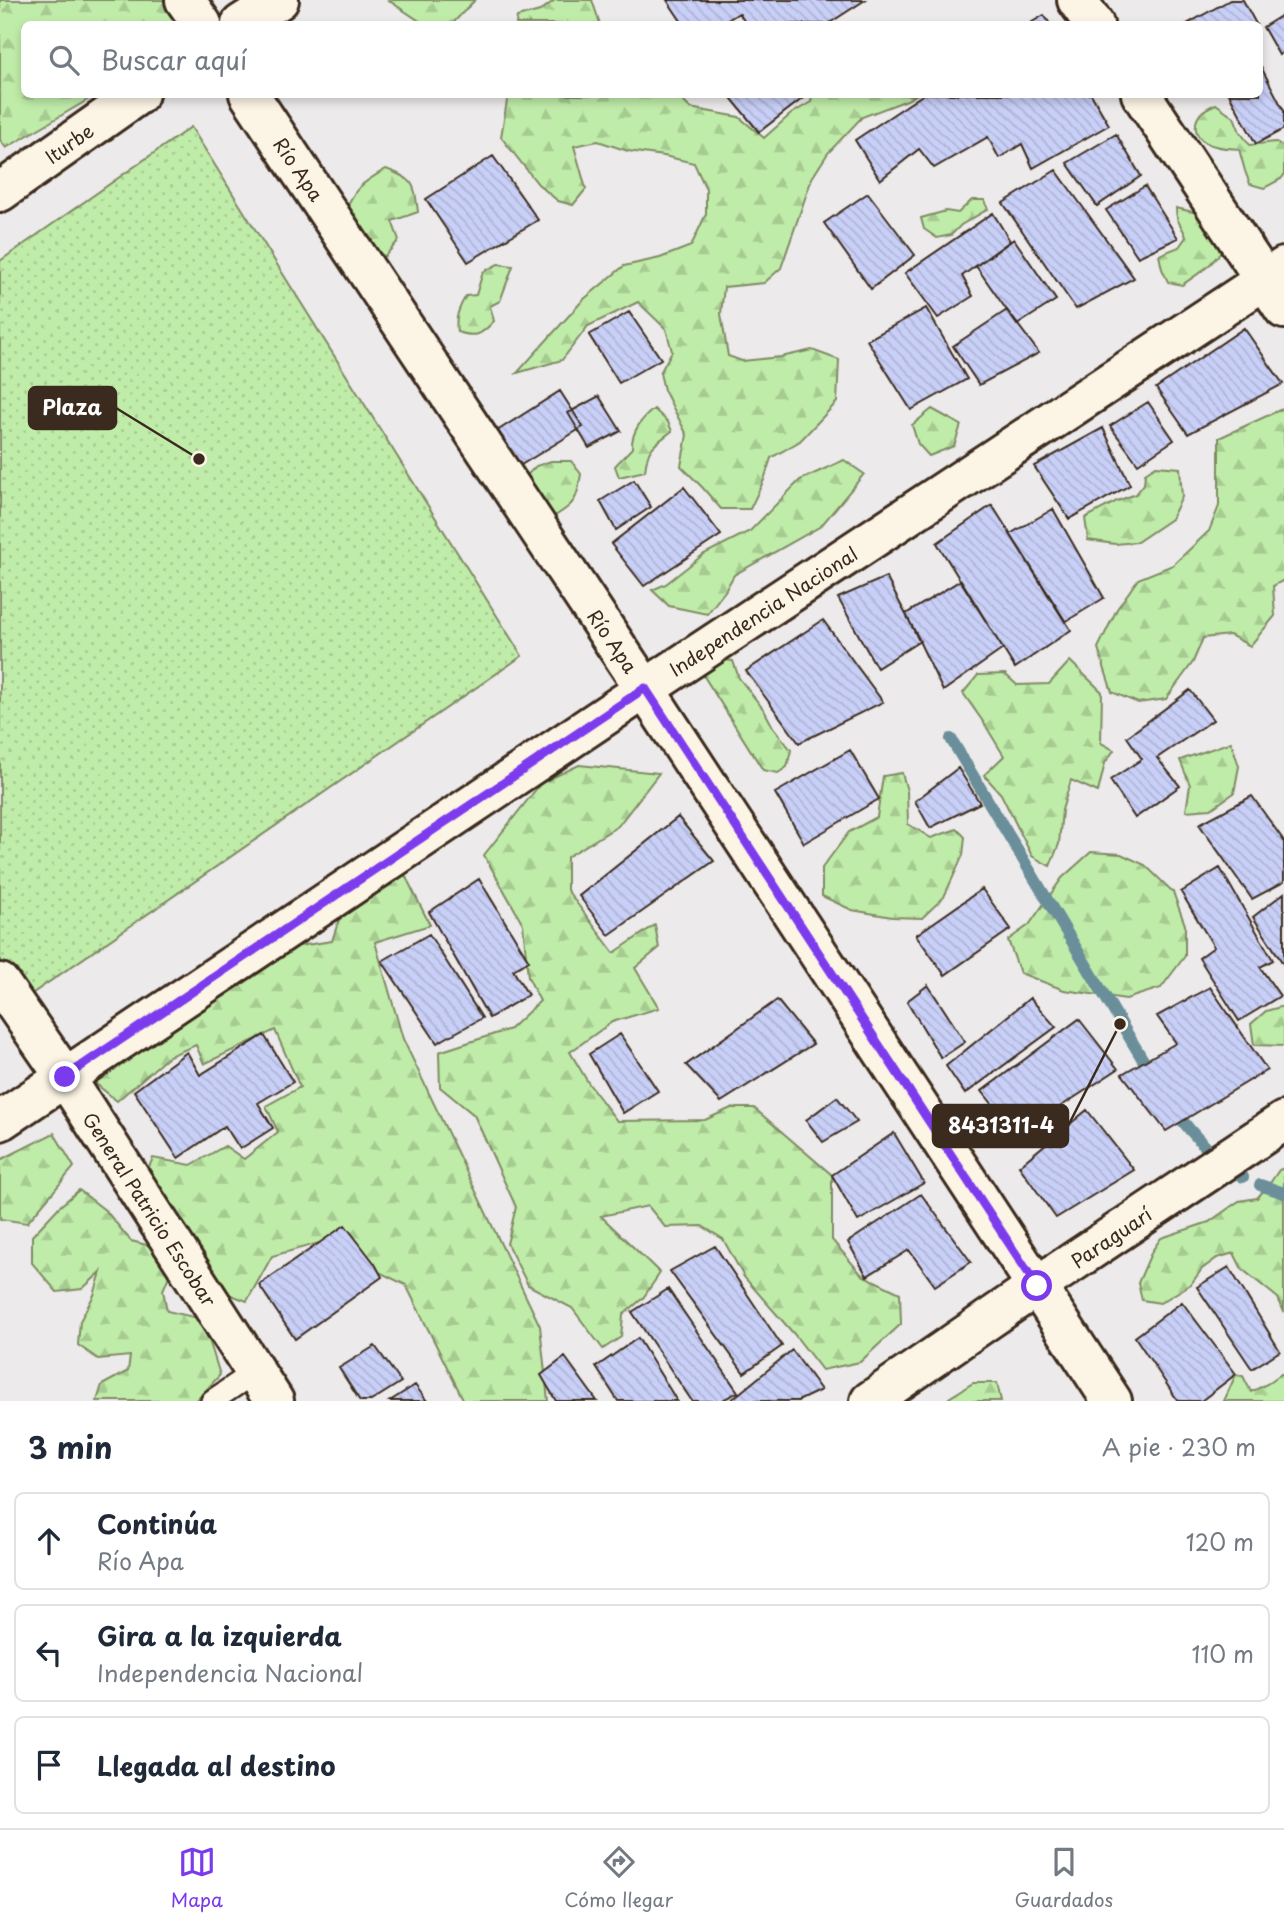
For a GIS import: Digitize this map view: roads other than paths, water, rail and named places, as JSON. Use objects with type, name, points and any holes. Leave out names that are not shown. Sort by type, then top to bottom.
[{"type":"street","points":[[186,0],[200,21]]},
{"type":"street","points":[[246,21],[279,0]]},
{"type":"street","points":[[1077,0],[1092,21]]},
{"type":"street","name":"Iturbe","points":[[0,192],[133,98]]},
{"type":"street","name":"Río Apa","points":[[252,98],[645,688],[1112,1401]]},
{"type":"street","points":[[1144,98],[1278,285]]},
{"type":"street","name":"Independencia Nacional","points":[[0,1121],[645,688],[1278,285]]},
{"type":"street","name":"General Patricio Escobar","points":[[0,983],[65,1077],[264,1387]]},
{"type":"street","name":"Paraguarí","points":[[870,1401],[1284,1121]]},
{"type":"lane","points":[[212,1401],[264,1387]]},
{"type":"waterway","points":[[951,739],[1152,1075]]},
{"type":"waterway","points":[[1173,1108],[1205,1146],[1243,1177]]},
{"type":"waterway","points":[[1260,1185],[1284,1193]]},
{"type":"place","name":"Plaza","points":[[199,459]]},
{"type":"place","name":"8431311-4","points":[[1120,1024]]}]
